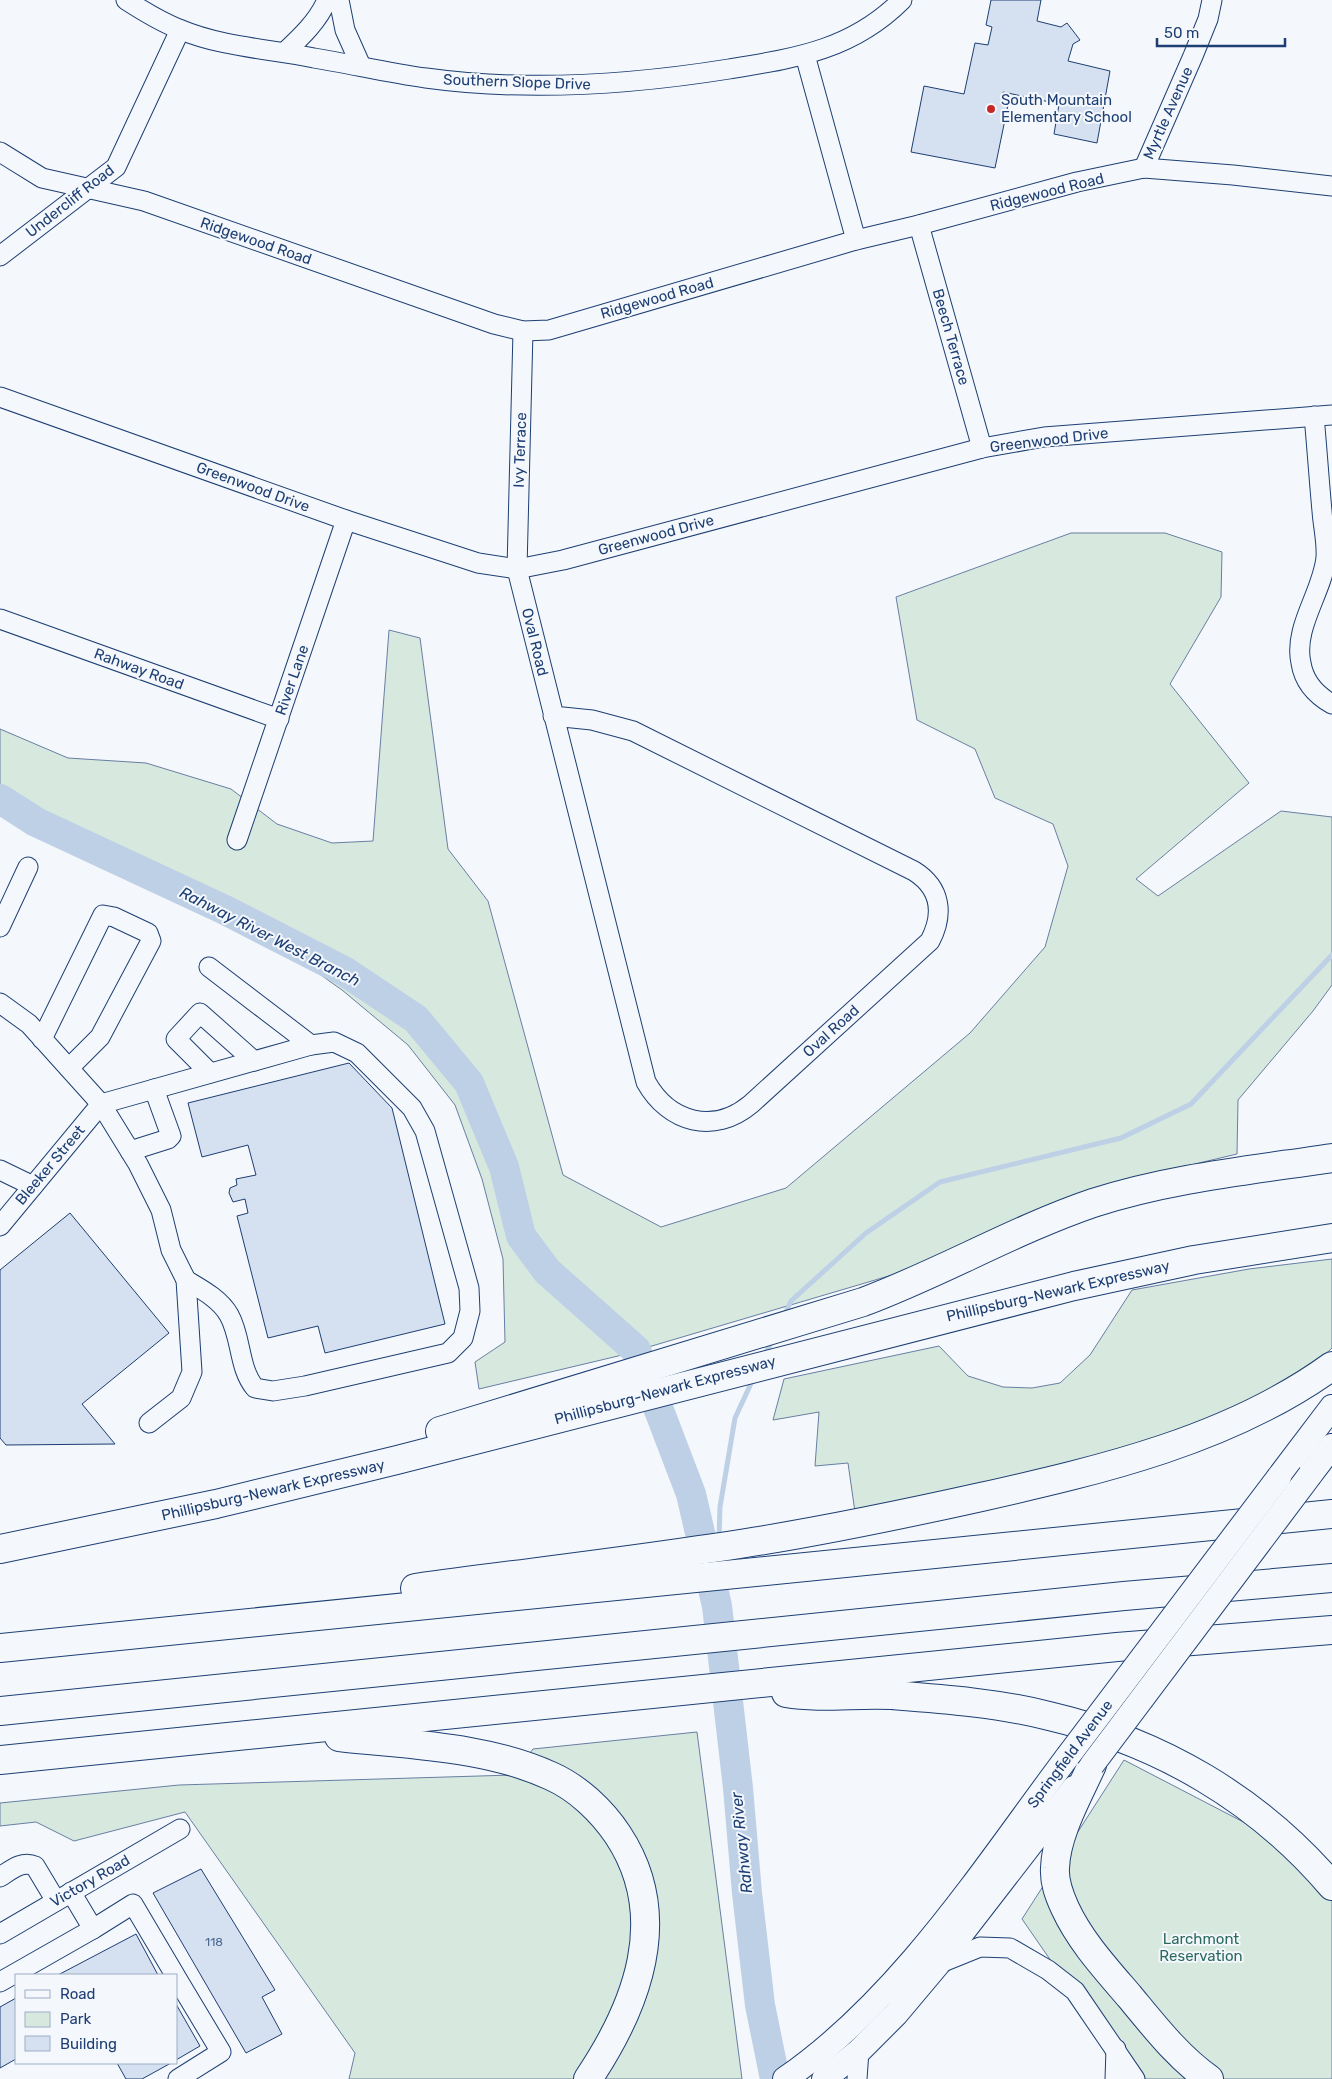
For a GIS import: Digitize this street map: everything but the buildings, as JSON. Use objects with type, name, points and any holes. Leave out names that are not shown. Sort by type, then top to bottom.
[{"type":"highway","points":[[632,1386],[811,1319],[891,1292],[1064,1214],[1125,1193],[1184,1181],[1332,1158]]},
{"type":"highway","name":"Phillipsburg-Newark Expressway","points":[[0,1550],[208,1506],[277,1489],[454,1426],[632,1386],[792,1357],[1014,1300],[1133,1272],[1239,1252],[1332,1238]]},
{"type":"highway","points":[[193,1629],[346,1598],[766,1540],[1015,1489],[1125,1460],[1196,1436],[1254,1412],[1299,1388],[1332,1366]]},
{"type":"highway","points":[[0,1648],[1332,1514]]},
{"type":"highway","points":[[0,1711],[1204,1588],[1332,1578]]},
{"type":"highway","points":[[0,1760],[288,1732],[739,1684],[782,1686],[1118,1647],[1332,1630]]},
{"type":"highway","points":[[782,1686],[802,1696],[890,1695],[976,1703],[1049,1716],[1106,1733],[1161,1755],[1190,1770],[1245,1804],[1293,1844],[1332,1886]]},
{"type":"highway","points":[[288,1732],[474,1753],[524,1766],[552,1776],[570,1786],[588,1800],[612,1826],[634,1864],[640,1884],[644,1904],[645,1941],[639,1976],[624,2018],[588,2079]]},
{"type":"highway","points":[[1080,1760],[1056,1852],[1055,1882],[1059,1894],[1074,1925],[1114,1978],[1172,2046],[1196,2070],[1209,2079]]},
{"type":"main road","name":"Springfield Avenue","points":[[824,2079],[860,2051],[896,2014],[938,1964],[1279,1477],[1332,1407]]},
{"type":"main road","name":"Springfield Avenue","points":[[784,2079],[818,2054],[862,2016],[936,1931],[1080,1760],[1332,1446]]},
{"type":"street","name":"Southern Slope Drive","points":[[126,0],[148,14],[180,30],[224,42],[426,78],[530,86],[602,84],[670,78],[805,55],[843,42],[865,31],[880,21],[902,0]]},
{"type":"street","points":[[284,52],[320,14],[327,0]]},
{"type":"street","points":[[339,0],[345,30],[361,66]]},
{"type":"street","name":"Myrtle Avenue","points":[[1144,168],[1208,19],[1212,0]]},
{"type":"street","name":"Undercliff Road","points":[[0,256],[116,167],[180,30]]},
{"type":"street","points":[[805,55],[856,240]]},
{"type":"street","name":"Ridgewood Road","points":[[0,152],[42,178],[144,202],[494,324],[523,331],[549,330],[856,240],[919,226],[1077,182],[1144,168],[1330,183]]},
{"type":"street","name":"Beech Terrace","points":[[919,226],[982,448]]},
{"type":"street","name":"Ivy Terrace","points":[[516,569],[523,331]]},
{"type":"street","name":"Greenwood Drive","points":[[0,397],[346,520],[478,563],[516,569],[563,560],[982,448],[1044,437],[1323,415]]},
{"type":"street","points":[[1323,415],[1326,556],[1320,585],[1304,627],[1300,648],[1301,663],[1307,682],[1320,697],[1332,704]]},
{"type":"street","name":"River Lane","points":[[237,840],[346,520]]},
{"type":"street","name":"Oval Road","points":[[516,569],[553,716],[646,1082],[662,1104],[685,1118],[698,1121],[719,1120],[744,1110],[930,941],[937,927],[939,912],[937,898],[930,884],[914,870],[633,731],[592,720],[553,716]]},
{"type":"street","name":"Rahway Road","points":[[0,619],[278,719]]},
{"type":"street","points":[[0,927],[28,867]]},
{"type":"street","points":[[42,1039],[103,915],[114,917],[148,933],[151,941],[100,1036],[69,1068]]},
{"type":"street","points":[[209,967],[311,1045]]},
{"type":"street","points":[[2,1010],[29,1024],[101,1104],[130,1150],[161,1210],[171,1250],[186,1280],[192,1372],[182,1398],[149,1423]]},
{"type":"street","points":[[210,1073],[176,1039],[200,1013],[254,1061]]},
{"type":"street","points":[[101,1104],[311,1045],[334,1042],[357,1053],[412,1108],[425,1131],[469,1288],[470,1311],[463,1338],[448,1353],[304,1386],[273,1391],[255,1388],[246,1377],[236,1334],[228,1314],[214,1298],[186,1280]]},
{"type":"street","points":[[130,1150],[168,1139],[171,1136],[154,1089]]},
{"type":"street","name":"Bleeker Street","points":[[0,1226],[101,1104]]},
{"type":"street","points":[[0,1170],[33,1186]]},
{"type":"street","name":"Victory Road","points":[[0,1934],[180,1829]]},
{"type":"street","points":[[0,1877],[21,1864],[29,1863],[35,1866],[93,1929]]},
{"type":"street","points":[[0,1982],[133,1904],[175,1974]]},
{"type":"street","points":[[938,1964],[980,1947],[1010,1948],[1048,1970],[1075,1991],[1135,2079]]},
{"type":"street","points":[[178,1979],[221,2052],[178,2079]]},
{"type":"street","points":[[1114,2079],[1116,2049]]},
{"type":"street","points":[[857,2079],[860,2051]]},
{"type":"green space","points":[[1071,533],[1165,533],[1222,552],[1221,597],[1170,684],[1249,783],[1136,879],[1158,896],[1281,811],[1332,817],[1332,985],[1313,1011],[1238,1100],[1237,1154],[1157,1173],[909,1270],[618,1356],[479,1389],[475,1362],[505,1342],[503,1259],[482,1179],[455,1105],[408,1045],[342,990],[273,941],[0,814],[0,729],[68,758],[146,763],[231,789],[277,824],[332,843],[373,841],[389,630],[420,638],[448,849],[488,901],[563,1175],[661,1227],[786,1188],[970,1033],[1045,947],[1068,866],[1053,824],[995,798],[975,749],[917,720],[896,597]]},
{"type":"green space","points":[[1332,1259],[1332,1348],[1304,1374],[1199,1424],[1091,1458],[855,1512],[848,1463],[815,1466],[819,1412],[773,1420],[784,1379],[939,1346],[968,1376],[1003,1387],[1032,1388],[1060,1383],[1090,1355],[1132,1290],[1249,1269]]},
{"type":"green space","points":[[697,1732],[742,2079],[349,2079],[355,2053],[185,1812],[74,1841],[36,1822],[0,1826],[0,1803],[179,1785],[513,1775],[533,1749]]},
{"type":"green space","name":"Larchmont Reservation","points":[[1124,1760],[1332,1868],[1332,2079],[1119,2079],[1121,2062],[1022,1919]]},
{"type":"waterway","name":"Rahway River West Branch","points":[[0,799],[36,822],[225,910],[344,971],[416,1019],[469,1083],[504,1167],[521,1236],[547,1271],[636,1350],[691,1494],[717,1606],[760,2005],[775,2079]]},
{"type":"waterway","points":[[784,1316],[791,1301],[866,1233],[940,1182],[1121,1138],[1191,1104],[1332,955]]},
{"type":"waterway","points":[[764,1356],[773,1339]]},
{"type":"waterway","points":[[719,1538],[720,1507],[735,1418],[754,1377]]},
{"type":"waterway","name":"Rahway River West Branch","points":[[717,1606],[718,1584]]},
{"type":"place","name":"South Mountain Elementary School","points":[[991,109]]},
{"type":"water label","name":"Rahway River","points":[[741,1843]]}]
